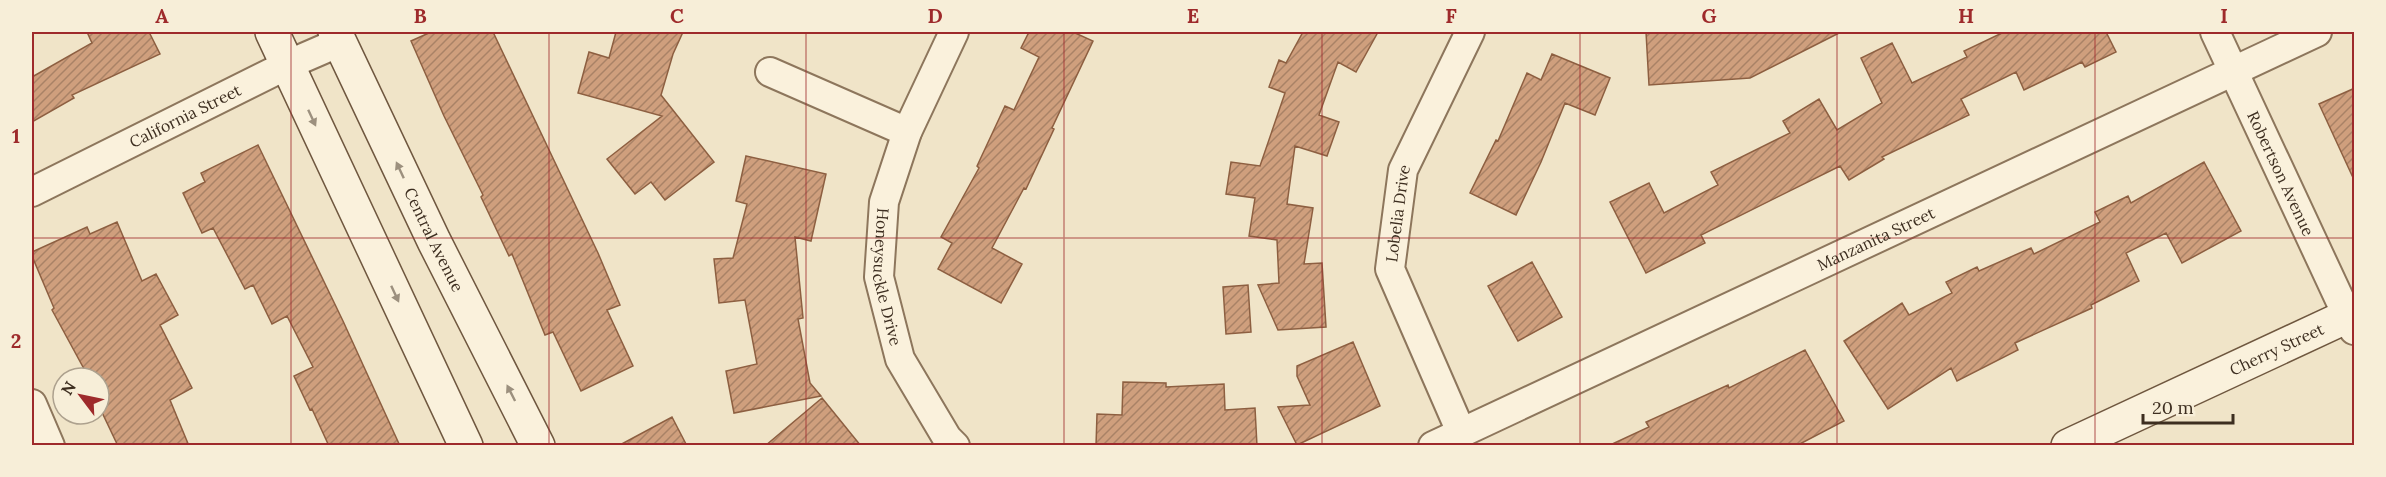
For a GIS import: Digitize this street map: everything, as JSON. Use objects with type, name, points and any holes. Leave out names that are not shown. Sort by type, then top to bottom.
[{"type":"main road","points":[[272,32],[466,446]]},
{"type":"main road","name":"Central Avenue","points":[[337,37],[434,242],[538,446]]},
{"type":"main road","name":"Cherry Street","points":[[2068,446],[2352,320]]},
{"type":"street","name":"Honeysuckle Drive","points":[[954,32],[907,132],[884,202],[879,277],[900,359],[947,438],[955,446]]},
{"type":"street","name":"Lobelia Drive","points":[[1461,432],[1390,269],[1403,170],[1470,32]]},
{"type":"street","name":"Robertson Avenue","points":[[2215,32],[2352,320]]},
{"type":"street","name":"Manzanita Street","points":[[1433,446],[2317,32]]},
{"type":"street","name":"California Street","points":[[32,192],[287,65],[337,37]]},
{"type":"street","points":[[770,72],[907,132]]},
{"type":"street","points":[[32,404],[50,446]]},
{"type":"building","points":[[87,32],[149,32],[160,54],[72,95],[74,98],[32,122],[32,77],[92,43]]},
{"type":"building","points":[[431,32],[493,32],[598,253],[620,305],[607,310],[633,366],[581,391],[553,332],[545,335],[512,254],[509,256],[411,41]]},
{"type":"building","points":[[616,32],[683,32],[673,54],[661,95],[714,162],[665,200],[651,182],[635,194],[607,159],[662,116],[578,93],[589,52],[609,58]]},
{"type":"building","points":[[1029,32],[1073,32],[1093,41],[1026,189],[1024,188],[992,248],[1022,264],[1001,303],[938,269],[952,243],[941,237],[979,168],[977,166],[1005,106],[1014,110],[1039,57],[1021,48]]},
{"type":"building","points":[[1303,32],[1378,32],[1356,72],[1338,62],[1319,115],[1339,122],[1327,156],[1295,146],[1287,204],[1313,208],[1304,264],[1322,263],[1326,327],[1278,330],[1258,285],[1279,283],[1277,240],[1249,236],[1255,198],[1226,194],[1231,162],[1260,166],[1285,93],[1269,87],[1279,60],[1286,63]]},
{"type":"building","points":[[1646,32],[1841,32],[1750,78],[1649,85]]},
{"type":"building","points":[[2004,32],[2106,32],[2116,52],[2085,67],[2082,62],[2024,90],[2016,72],[1961,99],[1969,115],[1882,157],[1884,159],[1849,180],[1840,166],[1701,235],[1705,243],[1646,273],[1610,202],[1649,183],[1664,213],[1718,185],[1711,172],[1790,133],[1783,121],[1819,99],[1837,130],[1882,103],[1861,58],[1892,43],[1912,83],[1967,57],[1964,51]]},
{"type":"building","points":[[1552,54],[1610,78],[1595,115],[1565,103],[1516,215],[1470,193],[1496,140],[1498,141],[1527,73],[1541,80]]},
{"type":"building","points":[[2355,88],[2355,182],[2319,104]]},
{"type":"building","points":[[258,145],[400,446],[329,446],[294,376],[313,367],[287,316],[272,324],[253,285],[245,289],[213,228],[202,233],[183,193],[205,182],[201,173]]},
{"type":"building","points":[[746,156],[826,174],[811,241],[795,237],[803,318],[798,319],[810,383],[821,396],[734,413],[726,371],[757,364],[745,300],[719,303],[714,259],[733,258],[747,204],[736,201]]},
{"type":"building","points":[[2204,162],[2241,231],[2182,263],[2166,233],[2126,253],[2139,281],[2091,305],[2092,308],[2015,343],[2018,350],[1957,381],[1951,368],[1888,409],[1844,341],[1902,303],[1909,315],[1952,293],[1946,282],[1977,267],[1979,271],[2031,248],[2034,254],[2100,222],[2095,212],[2128,196],[2131,203]]},
{"type":"building","points":[[117,222],[142,281],[156,274],[178,315],[160,325],[192,388],[170,400],[189,446],[118,446],[108,426],[111,426],[111,366],[82,366],[52,310],[54,308],[32,252],[87,227],[90,234]]},
{"type":"building","points":[[1532,262],[1562,317],[1518,341],[1488,286]]},
{"type":"building","points":[[1248,285],[1251,332],[1226,334],[1223,287]]},
{"type":"building","points":[[1353,342],[1380,406],[1297,445],[1278,407],[1310,405],[1297,376],[1297,366]]},
{"type":"building","points":[[1805,350],[1844,421],[1796,446],[1608,446],[1649,427],[1646,422],[1728,385],[1729,388]]},
{"type":"building","points":[[1123,382],[1166,383],[1166,387],[1224,384],[1225,410],[1255,408],[1257,446],[1096,446],[1097,414],[1122,415]]},
{"type":"building","points":[[822,398],[861,446],[765,446]]},
{"type":"building","points":[[672,417],[687,446],[618,446]]}]
